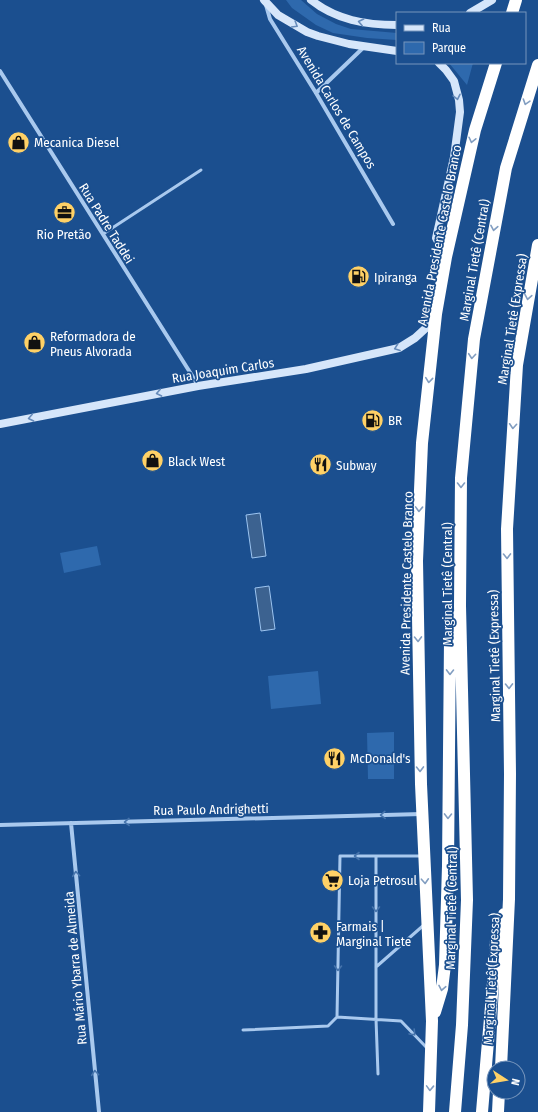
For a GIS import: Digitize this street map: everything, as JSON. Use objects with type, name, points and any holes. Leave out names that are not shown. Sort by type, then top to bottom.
[{"type":"highway","points":[[512,12],[516,0]]},
{"type":"highway","name":"Avenida Presidente Castelo Branco","points":[[429,1112],[432,1021],[422,814],[417,560],[422,443],[436,314],[446,257],[475,130],[496,64]]},
{"type":"highway","name":"Marginal Tietê (Central)","points":[[455,1112],[462,1026],[467,900],[460,606],[461,478],[474,339],[506,168],[538,65]]},
{"type":"highway","name":"Marginal Tietê (Expressa)","points":[[501,1060],[509,899],[510,774],[507,529],[517,364],[538,245]]},
{"type":"highway","points":[[432,1021],[442,989],[445,965],[448,866],[450,639],[460,606]]},
{"type":"highway","points":[[482,1112],[496,939],[509,899]]},
{"type":"highway","points":[[498,1112],[499,1100]]},
{"type":"main road","name":"Avenida Carlos de Campos","points":[[265,0],[278,15],[307,32],[328,40],[396,51]]},
{"type":"main road","points":[[311,0],[335,15],[372,25],[396,25]]},
{"type":"main road","points":[[472,12],[492,0]]},
{"type":"main road","points":[[440,64],[454,82],[460,112],[454,157],[436,238],[446,257]]},
{"type":"main road","name":"Rua Joaquim Carlos","points":[[0,424],[198,386],[306,369],[399,348],[427,327],[436,314]]},
{"type":"street","name":"Avenida Carlos de Campos","points":[[265,0],[270,19],[316,93],[393,224]]},
{"type":"street","points":[[316,93],[365,46]]},
{"type":"street","name":"Rua Padre Taddei","points":[[0,71],[198,386]]},
{"type":"street","name":"Rua Paulo Andrighetti","points":[[0,825],[422,814]]},
{"type":"street","name":"Rua Mário Ybarra de Almeida","points":[[72,823],[98,1112]]},
{"type":"lane","points":[[103,234],[201,170]]},
{"type":"lane","points":[[243,1030],[328,1026],[337,1017],[340,856],[424,856]]},
{"type":"lane","points":[[376,856],[376,1019],[378,1074]]},
{"type":"lane","points":[[376,967],[427,921]]},
{"type":"lane","points":[[337,1017],[402,1021],[431,1053]]},
{"type":"green space","points":[[286,0],[301,0],[317,14],[336,24],[351,29],[396,33],[396,40],[367,38],[333,33],[316,25],[292,8]]},
{"type":"green space","points":[[450,64],[473,64],[467,85]]},
{"type":"green space","points":[[97,546],[101,565],[64,573],[60,553]]},
{"type":"green space","points":[[318,671],[321,704],[271,709],[268,676]]},
{"type":"green space","points":[[394,732],[394,779],[368,779],[367,733]]},
{"type":"shaded area","points":[[260,513],[266,556],[252,558],[246,515]]},
{"type":"shaded area","points":[[269,586],[275,629],[261,631],[255,588]]},
{"type":"place","name":"Mecanica Diesel","points":[[19,142]]},
{"type":"place","name":"Rio Pretão","points":[[64,212]]},
{"type":"place","name":"Ipiranga","points":[[359,277]]},
{"type":"place","name":"Reformadora de Pneus Alvorada","points":[[35,343]]},
{"type":"place","name":"BR","points":[[373,420]]},
{"type":"place","name":"Black West","points":[[153,461]]},
{"type":"place","name":"Subway","points":[[321,465]]},
{"type":"place","name":"McDonald's","points":[[335,758]]},
{"type":"place","name":"Loja Petrosul","points":[[332,880]]},
{"type":"place","name":"Farmais | Marginal Tiete","points":[[320,933]]}]
